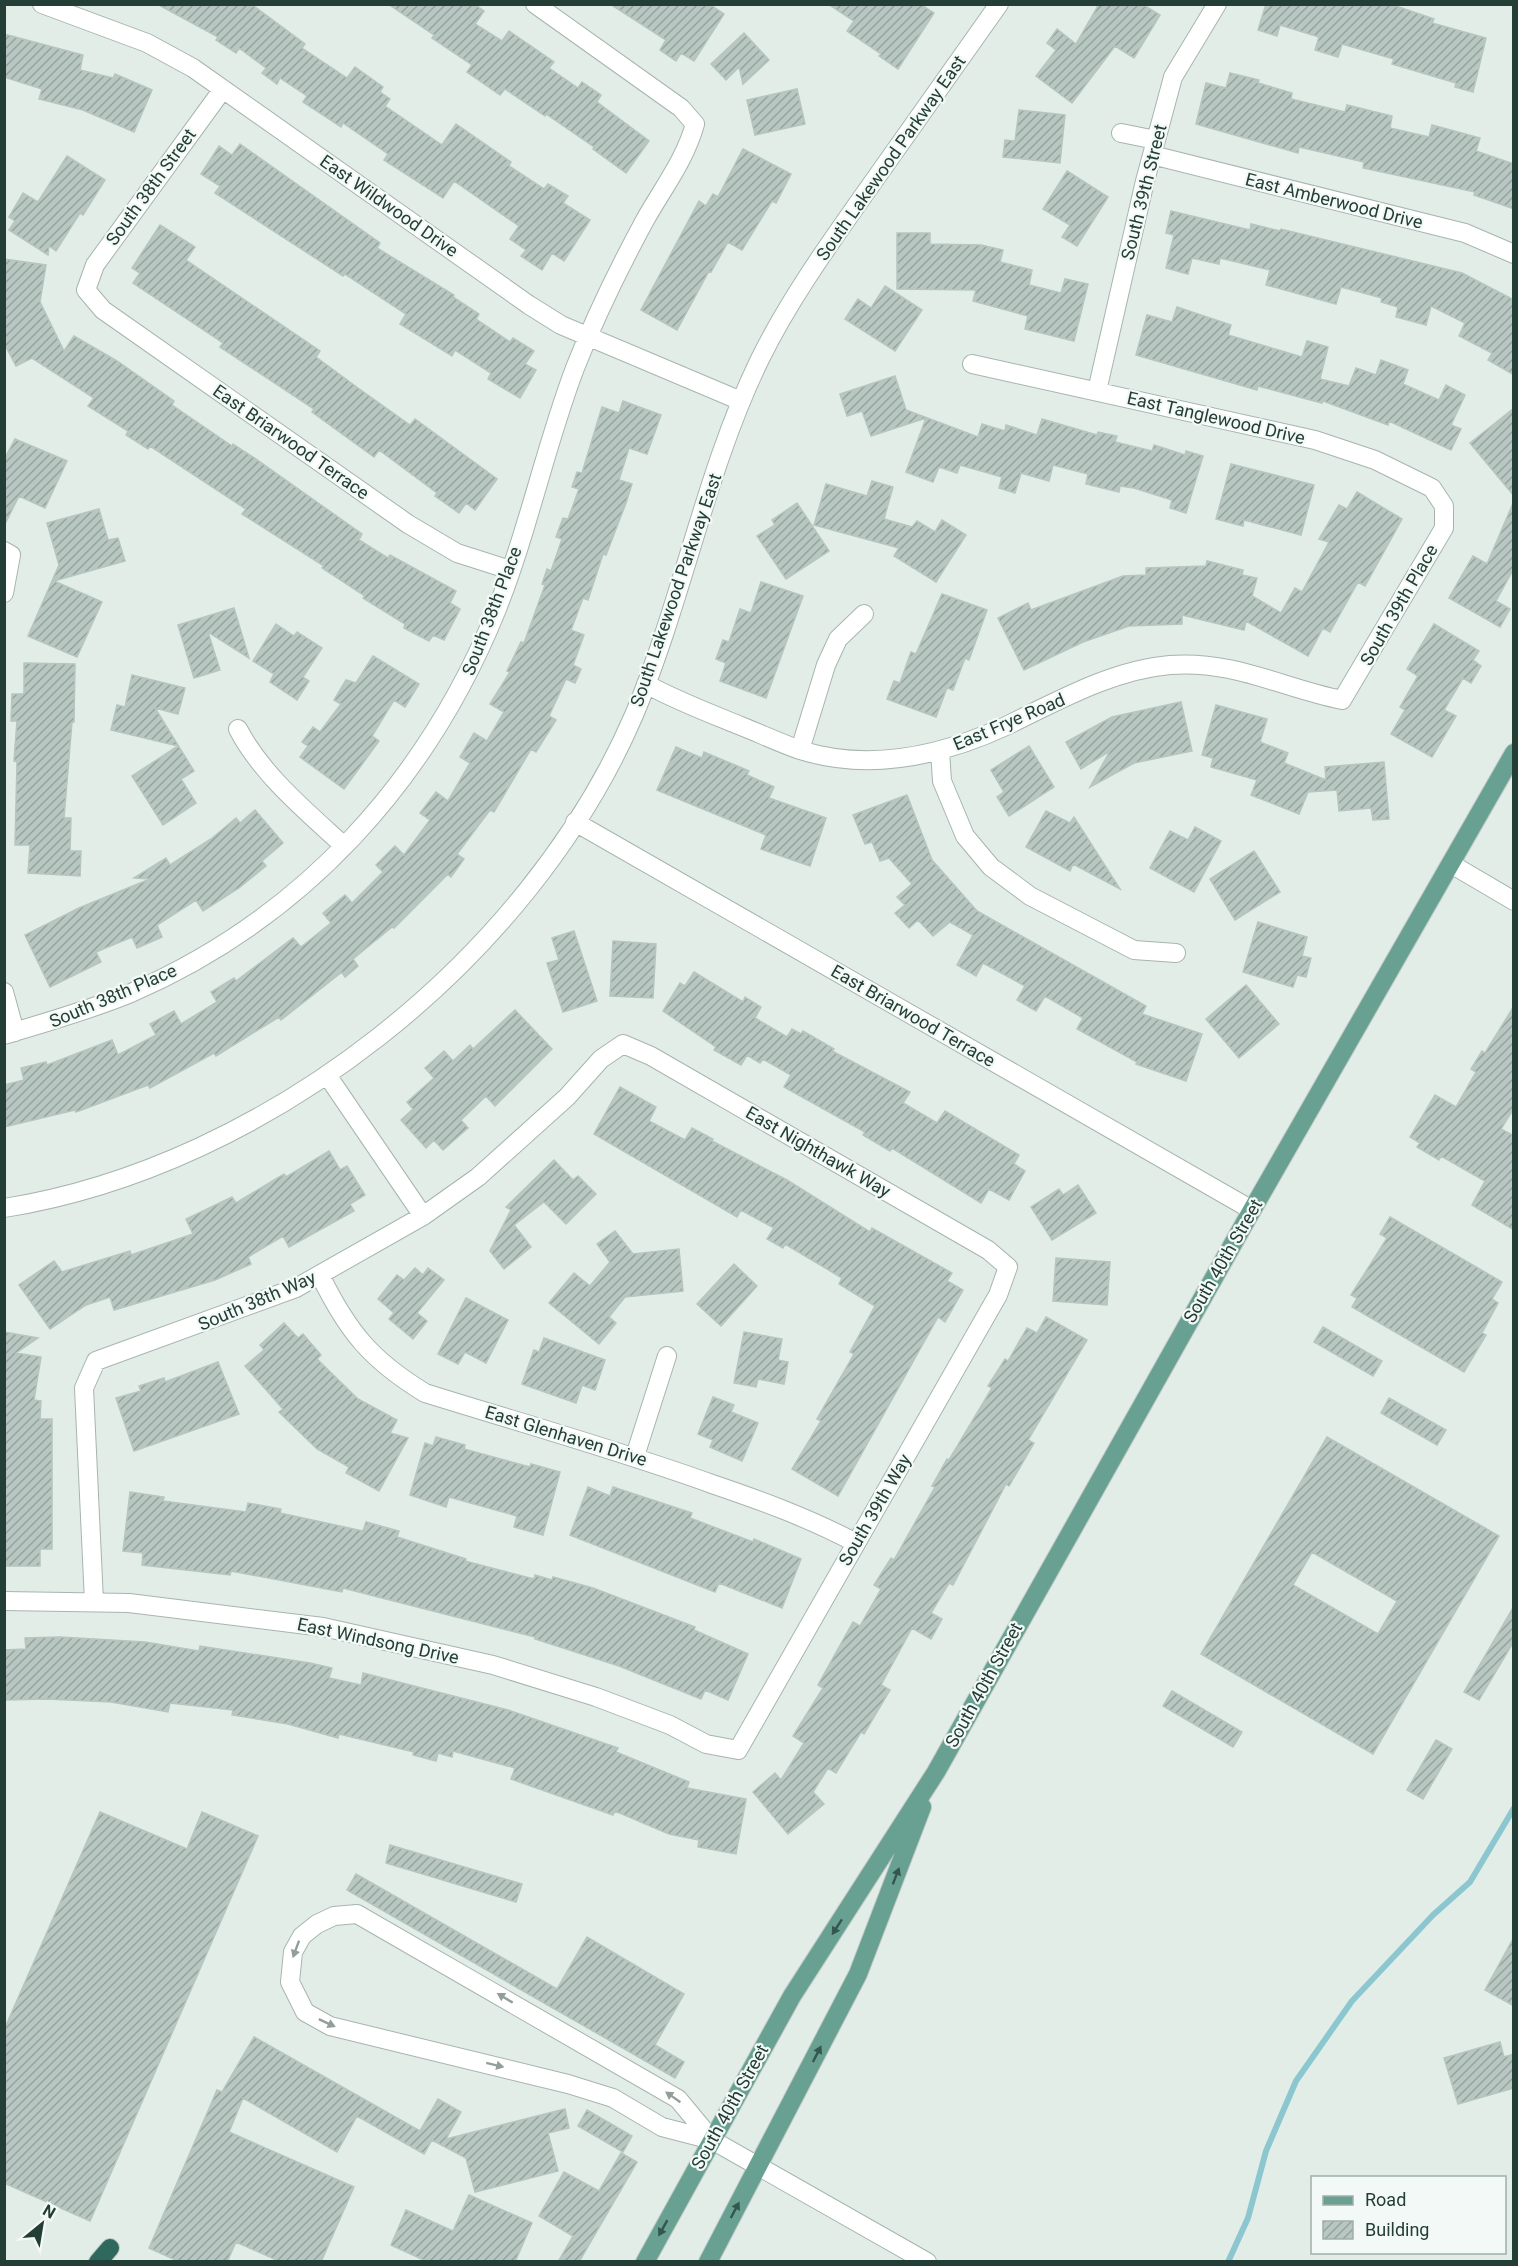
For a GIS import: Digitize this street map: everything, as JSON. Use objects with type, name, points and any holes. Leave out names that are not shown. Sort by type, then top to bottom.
[{"type":"main road","name":"South 40th Street","points":[[645,2262],[792,1996],[936,1772],[1252,1210],[1514,753]]},
{"type":"main road","name":"South 40th Street","points":[[708,2262],[858,1974],[936,1772]]},
{"type":"street","name":"East Wildwood Drive","points":[[42,4],[147,43],[193,68],[561,325],[741,401]]},
{"type":"street","name":"South 38th Place","points":[[10,1033],[45,1025],[130,993],[201,958],[269,913],[316,876],[418,760],[466,679],[498,608],[551,435],[588,337],[646,220],[688,149],[695,124],[681,108],[535,4]]},
{"type":"street","name":"South 39th Street","points":[[1097,391],[1173,76],[1216,4]]},
{"type":"street","name":"South Lakewood Parkway East","points":[[4,1208],[80,1191],[151,1167],[225,1136],[327,1075],[449,978],[495,930],[575,822],[632,720],[741,401],[762,356],[802,285],[997,5]]},
{"type":"street","name":"South 38th Street","points":[[86,290],[95,265],[223,89]]},
{"type":"street","name":"East Amberwood Drive","points":[[1121,133],[1154,148],[1465,233],[1514,254]]},
{"type":"street","name":"East Briarwood Terrace","points":[[86,290],[103,310],[408,524],[457,553],[510,570]]},
{"type":"street","name":"East Tanglewood Drive","points":[[972,363],[1316,440],[1375,460],[1432,488],[1444,506]]},
{"type":"street","name":"South 39th Place","points":[[1342,700],[1444,528],[1444,506]]},
{"type":"street","points":[[4,593],[8,553]]},
{"type":"street","points":[[800,750],[826,665],[838,639],[864,614]]},
{"type":"street","name":"East Frye Road","points":[[646,684],[672,698],[800,750],[838,759],[868,761],[916,757],[971,742],[1077,692],[1130,671],[1171,665],[1211,665],[1271,678],[1304,692],[1342,700]]},
{"type":"street","points":[[238,729],[248,748],[266,771],[344,846]]},
{"type":"street","points":[[940,750],[942,781],[964,836],[991,867],[1029,896],[1134,950],[1176,953]]},
{"type":"street","name":"East Briarwood Terrace","points":[[575,822],[1252,1210]]},
{"type":"street","points":[[1451,864],[1514,900]]},
{"type":"street","points":[[4,992],[10,1033]]},
{"type":"street","name":"South 38th Way","points":[[94,1602],[84,1388],[96,1361],[266,1300],[320,1275],[423,1216],[478,1177],[567,1097],[601,1059],[623,1044]]},
{"type":"street","name":"East Nighthawk Way","points":[[623,1044],[651,1056],[988,1250],[1008,1268]]},
{"type":"street","points":[[327,1075],[423,1216]]},
{"type":"street","name":"South 39th Way","points":[[738,1750],[998,1295],[1008,1268]]},
{"type":"street","name":"East Glenhaven Drive","points":[[320,1275],[355,1337],[400,1378],[425,1393],[635,1456],[796,1514],[856,1543]]},
{"type":"street","points":[[635,1456],[667,1356]]},
{"type":"street","name":"East Windsong Drive","points":[[4,1601],[129,1603],[264,1618],[397,1642],[493,1665],[596,1697],[670,1725],[706,1744],[738,1750]]},
{"type":"street","points":[[712,2140],[678,2099],[400,1936],[357,1914],[334,1916],[317,1924],[302,1936],[294,1952],[290,1982],[304,2012],[330,2026],[593,2091],[613,2098],[662,2127],[712,2140],[927,2262]]},
{"type":"building","points":[[157,4],[251,4],[305,44],[302,48],[347,78],[355,67],[383,87],[380,92],[390,99],[385,106],[442,145],[456,124],[511,162],[509,166],[544,189],[548,184],[568,196],[563,203],[590,220],[564,261],[552,253],[542,270],[521,256],[526,250],[510,239],[519,226],[454,181],[443,198],[384,160],[388,154],[343,123],[341,127],[303,102],[307,96],[280,78],[277,84],[262,73],[266,68],[239,48],[236,53],[216,40],[218,37]]},
{"type":"building","points":[[388,4],[474,4],[484,11],[475,24],[502,41],[509,31],[554,62],[549,68],[578,88],[582,82],[601,95],[597,102],[649,141],[626,173],[593,149],[594,147],[546,114],[545,116],[505,89],[500,95],[467,72],[472,65],[432,38],[434,35]]},
{"type":"building","points":[[610,4],[709,4],[724,14],[694,61],[681,53],[676,61],[660,50],[666,40]]},
{"type":"building","points":[[828,4],[920,4],[934,13],[898,69],[879,56],[881,54],[847,31],[854,21]]},
{"type":"building","points":[[1099,4],[1142,4],[1160,15],[1134,58],[1115,46],[1072,103],[1036,76],[1056,50],[1047,43],[1057,29],[1076,44]]},
{"type":"building","points":[[1266,4],[1390,4],[1434,19],[1432,23],[1486,38],[1473,92],[1455,87],[1456,83],[1392,64],[1394,59],[1342,44],[1338,57],[1315,50],[1319,37],[1280,25],[1277,36],[1258,30]]},
{"type":"building","points":[[744,33],[769,60],[743,84],[739,67],[726,80],[711,64]]},
{"type":"building","points":[[4,34],[83,55],[80,70],[113,78],[115,74],[152,90],[134,132],[83,110],[39,99],[42,89],[4,77]]},
{"type":"building","points":[[1230,73],[1259,80],[1258,83],[1292,93],[1291,99],[1345,112],[1347,105],[1392,116],[1390,128],[1429,137],[1432,125],[1480,138],[1476,151],[1514,164],[1514,209],[1474,195],[1475,192],[1363,168],[1364,162],[1299,147],[1298,153],[1196,124],[1206,83],[1226,88]]},
{"type":"building","points":[[797,89],[805,124],[755,135],[747,100]]},
{"type":"building","points":[[1019,110],[1065,115],[1060,163],[1003,157],[1005,140],[1015,141]]},
{"type":"building","points":[[240,144],[380,243],[377,248],[454,295],[453,297],[479,314],[476,319],[510,342],[513,338],[534,351],[525,364],[536,370],[520,398],[488,379],[491,373],[455,350],[452,356],[400,324],[406,314],[215,193],[220,186],[201,174],[219,146],[232,155]]},
{"type":"building","points":[[743,149],[791,174],[776,203],[772,201],[742,250],[728,242],[711,272],[709,271],[677,330],[641,310],[699,201],[706,206],[713,194],[718,197]]},
{"type":"building","points":[[67,156],[105,180],[83,215],[80,213],[56,251],[49,246],[48,255],[9,230],[15,221],[9,217],[23,193],[38,202]]},
{"type":"building","points":[[1067,171],[1108,197],[1077,246],[1062,237],[1070,225],[1043,209]]},
{"type":"building","points":[[1171,211],[1250,230],[1251,224],[1280,231],[1281,229],[1462,273],[1514,300],[1514,375],[1488,360],[1492,353],[1459,336],[1465,323],[1431,306],[1426,325],[1396,317],[1398,307],[1381,302],[1382,298],[1341,287],[1336,304],[1266,285],[1270,270],[1220,258],[1219,264],[1192,258],[1188,274],[1166,268],[1174,235],[1166,233]]},
{"type":"building","points":[[160,225],[195,247],[186,260],[320,351],[316,357],[410,425],[415,419],[497,479],[475,510],[466,503],[459,513],[435,496],[437,493],[379,450],[374,457],[312,412],[314,409],[220,347],[223,343],[133,283],[140,273],[132,268]]},
{"type":"building","points":[[897,233],[930,233],[930,244],[981,245],[1003,250],[1000,262],[1032,270],[1029,285],[1061,293],[1065,279],[1088,284],[1074,341],[1025,329],[1028,316],[973,301],[976,290],[897,289]]},
{"type":"building","points":[[4,259],[46,265],[40,302],[64,351],[74,336],[117,361],[174,401],[172,405],[232,446],[233,444],[253,457],[362,534],[359,540],[388,558],[390,555],[456,591],[450,603],[460,609],[444,640],[433,635],[429,641],[404,628],[405,624],[363,598],[365,596],[322,568],[324,566],[242,514],[246,509],[150,446],[148,449],[126,435],[128,431],[88,406],[94,398],[32,358],[16,366],[4,343]]},
{"type":"building","points":[[885,286],[922,310],[895,351],[845,319],[858,299],[871,308]]},
{"type":"building","points":[[1177,307],[1231,325],[1228,335],[1302,357],[1307,341],[1328,347],[1320,379],[1349,386],[1356,368],[1376,375],[1381,360],[1408,370],[1403,384],[1439,400],[1446,385],[1465,395],[1451,425],[1461,429],[1451,450],[1389,421],[1388,425],[1323,401],[1322,403],[1258,386],[1257,390],[1136,355],[1147,315],[1172,322]]},
{"type":"building","points":[[895,376],[906,410],[978,437],[982,424],[1005,431],[1006,425],[1037,435],[1042,419],[1097,435],[1098,432],[1117,436],[1115,442],[1152,451],[1154,445],[1185,455],[1186,451],[1203,456],[1186,513],[1170,508],[1172,500],[1134,488],[1120,486],[1119,492],[1086,484],[1088,474],[1053,465],[1049,481],[1021,473],[1015,493],[999,488],[1002,477],[960,465],[957,473],[939,467],[933,482],[906,472],[926,418],[871,436],[862,411],[847,416],[840,394]]},
{"type":"building","points":[[623,401],[661,415],[647,454],[629,448],[619,480],[632,484],[626,503],[606,555],[603,554],[588,600],[583,598],[571,630],[584,635],[573,665],[581,669],[575,683],[566,679],[549,716],[556,720],[536,752],[531,749],[494,812],[490,810],[457,854],[464,859],[451,877],[448,874],[394,928],[392,927],[353,959],[358,966],[345,977],[342,972],[281,1020],[279,1017],[216,1056],[214,1053],[150,1088],[148,1085],[76,1112],[75,1110],[4,1127],[4,1085],[24,1080],[21,1068],[46,1062],[47,1065],[112,1040],[118,1055],[156,1035],[150,1024],[174,1011],[181,1024],[217,1002],[211,992],[234,978],[236,981],[293,938],[301,947],[331,923],[323,913],[345,895],[352,903],[383,872],[376,865],[395,846],[404,855],[430,820],[420,813],[436,792],[448,801],[470,763],[460,757],[474,733],[487,741],[504,712],[490,704],[510,672],[507,671],[521,642],[524,643],[545,585],[542,584],[547,569],[551,571],[562,539],[556,537],[563,518],[568,519],[579,489],[572,487],[577,472],[582,473],[602,407],[619,413]]},
{"type":"building","points":[[1514,408],[1514,496],[1470,443]]},
{"type":"building","points":[[15,439],[67,461],[45,508],[19,496],[4,526],[4,460]]},
{"type":"building","points":[[1231,464],[1314,485],[1301,535],[1244,520],[1243,526],[1216,519]]},
{"type":"building","points":[[872,481],[893,487],[884,519],[912,527],[917,521],[935,532],[942,520],[966,535],[936,582],[894,556],[899,548],[814,525],[826,484],[867,496]]},
{"type":"building","points":[[1357,492],[1402,519],[1365,586],[1358,582],[1330,632],[1323,628],[1308,656],[1246,621],[1244,630],[1182,615],[1182,624],[1129,626],[1083,642],[1024,670],[998,618],[1028,603],[1031,610],[1123,576],[1146,575],[1146,568],[1206,566],[1207,561],[1243,570],[1242,575],[1257,578],[1252,596],[1281,613],[1295,588],[1302,592],[1329,542],[1319,539],[1339,505],[1347,509]]},
{"type":"building","points":[[1514,501],[1514,568],[1496,601],[1510,609],[1500,627],[1449,598],[1473,556],[1487,564]]},
{"type":"building","points":[[797,503],[829,551],[786,579],[757,536],[775,525],[772,520]]},
{"type":"building","points":[[99,509],[108,540],[118,538],[125,561],[54,581],[102,602],[77,657],[28,636],[59,565],[47,523]]},
{"type":"building","points":[[761,582],[803,596],[766,698],[720,681],[726,663],[716,659],[723,640],[729,642],[740,609],[751,613]]},
{"type":"building","points":[[942,594],[987,610],[969,660],[965,658],[953,690],[947,688],[936,717],[887,699],[894,681],[900,683],[911,652],[916,654]]},
{"type":"building","points":[[234,608],[249,658],[208,632],[220,670],[194,678],[178,625]]},
{"type":"building","points":[[276,624],[294,636],[297,632],[322,648],[303,677],[309,681],[297,700],[270,682],[274,674],[253,661]]},
{"type":"building","points":[[1434,624],[1479,651],[1473,660],[1481,666],[1471,683],[1463,678],[1444,710],[1456,716],[1432,757],[1391,734],[1405,710],[1400,707],[1418,676],[1407,669]]},
{"type":"building","points":[[373,656],[419,684],[405,707],[394,700],[372,736],[379,741],[344,789],[300,757],[308,746],[302,742],[313,727],[320,732],[341,704],[334,700],[346,680],[356,683]]},
{"type":"building","points":[[24,663],[75,664],[74,722],[72,722],[64,818],[71,818],[70,851],[81,851],[80,876],[28,873],[30,845],[15,845],[17,762],[14,761],[17,721],[11,721],[12,694],[24,694]]},
{"type":"building","points":[[132,675],[185,688],[178,714],[155,708],[194,771],[181,779],[196,803],[163,825],[132,776],[178,746],[111,730],[117,705],[125,707]]},
{"type":"building","points":[[1181,702],[1192,751],[1134,763],[1090,787],[1110,751],[1081,769],[1066,742],[1112,717]]},
{"type":"building","points":[[1216,705],[1267,719],[1260,742],[1288,753],[1284,763],[1326,780],[1325,767],[1384,762],[1389,819],[1373,820],[1371,808],[1339,811],[1337,790],[1308,792],[1299,814],[1251,795],[1257,780],[1211,767],[1213,758],[1202,755]]},
{"type":"building","points":[[1029,746],[1054,787],[1009,816],[997,797],[1004,792],[991,770]]},
{"type":"building","points":[[676,747],[702,758],[704,752],[749,771],[747,775],[774,787],[769,798],[826,818],[810,866],[761,849],[766,835],[657,790]]},
{"type":"building","points":[[907,795],[932,860],[977,911],[1146,1006],[1142,1014],[1202,1034],[1186,1081],[1136,1064],[1137,1062],[1077,1029],[1083,1018],[1045,996],[1036,1011],[1017,1000],[1025,986],[983,963],[976,976],[957,965],[973,935],[950,922],[933,936],[918,920],[909,928],[895,913],[905,905],[897,897],[912,884],[889,858],[880,861],[872,842],[865,844],[853,815]]},
{"type":"building","points":[[255,810],[283,843],[262,861],[266,866],[239,888],[203,911],[196,900],[157,925],[162,937],[137,948],[132,937],[96,952],[101,962],[50,987],[25,935],[79,908],[150,879],[134,878],[166,858],[170,865],[211,839],[236,818],[240,823]]},
{"type":"building","points":[[1046,811],[1070,823],[1074,817],[1120,889],[1073,864],[1070,871],[1026,847]]},
{"type":"building","points":[[1195,827],[1221,841],[1194,892],[1150,868],[1170,831],[1188,840]]},
{"type":"building","points":[[1254,851],[1280,892],[1235,920],[1210,879]]},
{"type":"building","points":[[1258,922],[1307,937],[1302,956],[1311,958],[1306,977],[1297,975],[1293,987],[1243,972]]},
{"type":"building","points":[[574,931],[597,1001],[563,1012],[547,963],[559,960],[552,938]]},
{"type":"building","points":[[613,941],[656,944],[653,998],[610,996]]},
{"type":"building","points":[[694,972],[743,1002],[745,997],[761,1007],[755,1018],[787,1037],[792,1029],[801,1034],[803,1031],[834,1049],[832,1051],[910,1092],[903,1103],[937,1123],[945,1111],[1019,1155],[1014,1164],[1025,1171],[1009,1200],[989,1189],[981,1203],[892,1148],[890,1151],[863,1135],[865,1132],[784,1087],[791,1075],[763,1059],[760,1063],[747,1055],[741,1065],[714,1050],[716,1047],[663,1011],[680,983],[685,986]]},
{"type":"building","points":[[1246,985],[1279,1024],[1239,1058],[1206,1019]]},
{"type":"building","points":[[1514,1006],[1514,1108],[1501,1129],[1514,1136],[1514,1230],[1472,1205],[1485,1181],[1441,1156],[1439,1160],[1417,1147],[1420,1143],[1410,1137],[1435,1095],[1456,1107],[1476,1072],[1471,1069],[1482,1051],[1485,1053]]},
{"type":"building","points":[[515,1010],[552,1049],[495,1106],[486,1096],[461,1120],[468,1128],[443,1150],[434,1140],[426,1148],[401,1120],[413,1109],[407,1102],[434,1078],[425,1068],[444,1051],[453,1061],[470,1045],[473,1049]]},
{"type":"building","points":[[620,1087],[656,1107],[649,1121],[685,1140],[692,1128],[713,1139],[712,1141],[787,1180],[870,1232],[872,1228],[952,1273],[947,1281],[963,1290],[945,1322],[938,1317],[838,1496],[792,1469],[821,1421],[817,1419],[854,1354],[850,1352],[875,1306],[839,1284],[842,1278],[785,1244],[783,1248],[767,1239],[774,1228],[741,1210],[737,1217],[594,1134]]},
{"type":"building","points":[[329,1151],[340,1170],[347,1166],[365,1195],[350,1204],[354,1211],[289,1247],[283,1236],[248,1257],[251,1264],[215,1280],[114,1310],[110,1297],[86,1305],[50,1329],[19,1285],[54,1261],[62,1272],[130,1251],[131,1255],[193,1234],[186,1219],[232,1197],[236,1203],[284,1174],[286,1177]]},
{"type":"building","points":[[554,1160],[573,1180],[578,1176],[596,1194],[566,1224],[544,1202],[514,1225],[531,1247],[504,1269],[490,1251],[511,1210],[506,1207]]},
{"type":"building","points":[[1078,1185],[1096,1213],[1052,1240],[1031,1207],[1059,1189],[1063,1195]]},
{"type":"building","points":[[1390,1217],[1502,1282],[1492,1299],[1498,1303],[1482,1333],[1486,1335],[1464,1372],[1352,1307],[1357,1298],[1351,1295],[1387,1238],[1380,1234]]},
{"type":"building","points":[[615,1231],[633,1254],[679,1249],[683,1291],[625,1297],[609,1317],[616,1323],[599,1344],[549,1303],[574,1273],[590,1286],[610,1262],[597,1244]]},
{"type":"building","points":[[1056,1258],[1110,1262],[1107,1305],[1053,1301]]},
{"type":"building","points":[[734,1264],[757,1286],[721,1326],[697,1304]]},
{"type":"building","points":[[415,1268],[423,1275],[428,1268],[444,1280],[417,1313],[427,1321],[413,1339],[389,1319],[394,1313],[378,1299],[397,1275],[404,1280]]},
{"type":"building","points":[[466,1298],[508,1320],[486,1363],[465,1352],[458,1364],[438,1354]]},
{"type":"building","points":[[1046,1317],[1087,1340],[1028,1440],[1034,1443],[1009,1486],[1006,1484],[953,1585],[949,1583],[931,1613],[942,1619],[931,1639],[912,1628],[881,1685],[890,1690],[864,1734],[861,1732],[836,1773],[828,1768],[813,1792],[824,1804],[788,1834],[753,1792],[775,1773],[781,1780],[804,1743],[793,1736],[823,1688],[818,1685],[853,1622],[860,1626],[881,1589],[874,1585],[891,1558],[894,1560],[935,1487],[932,1486],[947,1459],[949,1460],[992,1388],[988,1386],[1005,1359],[1008,1361],[1027,1328],[1037,1333]]},
{"type":"building","points":[[284,1323],[298,1338],[303,1334],[321,1355],[317,1359],[358,1399],[397,1420],[390,1433],[408,1438],[379,1491],[346,1473],[349,1467],[317,1449],[279,1412],[283,1409],[245,1366],[264,1350],[260,1345]]},
{"type":"building","points":[[1323,1327],[1382,1361],[1373,1376],[1314,1342]]},
{"type":"building","points":[[4,1332],[38,1338],[16,1353],[41,1357],[34,1400],[41,1401],[40,1419],[52,1419],[52,1549],[40,1549],[40,1566],[4,1566]]},
{"type":"building","points":[[744,1332],[782,1339],[778,1360],[788,1362],[784,1384],[758,1379],[756,1387],[734,1383]]},
{"type":"building","points":[[544,1338],[605,1360],[595,1390],[582,1385],[576,1403],[522,1384],[534,1350],[539,1352]]},
{"type":"building","points":[[218,1362],[239,1414],[134,1451],[116,1398],[141,1391],[139,1386],[164,1378],[165,1382]]},
{"type":"building","points":[[713,1397],[734,1405],[731,1412],[758,1423],[742,1461],[710,1447],[713,1440],[698,1434]]},
{"type":"building","points":[[1389,1398],[1446,1430],[1437,1445],[1381,1413]]},
{"type":"building","points":[[436,1437],[465,1445],[464,1449],[530,1467],[531,1464],[560,1472],[543,1535],[514,1527],[517,1516],[449,1497],[446,1507],[410,1495],[425,1443],[433,1446]]},
{"type":"building","points":[[1327,1437],[1499,1536],[1373,1754],[1201,1654]],"holes":[[[1312,1552],[1397,1601],[1378,1634],[1293,1585]]]},
{"type":"building","points":[[588,1487],[610,1496],[613,1487],[692,1513],[690,1518],[753,1542],[754,1539],[801,1559],[782,1608],[719,1583],[715,1592],[570,1535]]},
{"type":"building","points":[[130,1492],[164,1497],[163,1501],[246,1512],[248,1503],[281,1509],[280,1513],[363,1531],[366,1522],[399,1531],[397,1537],[466,1559],[465,1561],[534,1579],[535,1575],[552,1580],[553,1577],[593,1588],[695,1627],[694,1630],[748,1654],[728,1700],[705,1690],[701,1699],[619,1666],[535,1639],[535,1637],[343,1588],[342,1592],[231,1571],[230,1575],[142,1565],[143,1553],[123,1551]]},
{"type":"building","points":[[1514,1606],[1514,1641],[1479,1700],[1464,1692]]},
{"type":"building","points":[[60,1637],[145,1642],[199,1651],[200,1646],[310,1663],[332,1668],[329,1678],[361,1685],[363,1673],[508,1710],[618,1748],[616,1752],[689,1782],[687,1788],[746,1799],[736,1854],[698,1847],[699,1840],[669,1834],[615,1811],[613,1815],[511,1779],[515,1768],[453,1751],[452,1757],[438,1753],[436,1761],[413,1755],[414,1752],[339,1734],[338,1738],[288,1724],[232,1715],[233,1710],[170,1703],[168,1712],[111,1702],[6,1700],[4,1650],[26,1649],[25,1638]]},
{"type":"building","points":[[1172,1691],[1242,1732],[1233,1747],[1163,1706]]},
{"type":"building","points":[[1436,1740],[1452,1749],[1423,1799],[1407,1790]]},
{"type":"building","points":[[100,1812],[187,1849],[202,1812],[258,1836],[90,2221],[4,2183],[4,2030]]},
{"type":"building","points":[[390,1845],[522,1884],[516,1902],[386,1863]]},
{"type":"building","points":[[356,1874],[557,1989],[587,1937],[684,1994],[655,2045],[684,2062],[675,2078],[347,1890]]},
{"type":"building","points":[[1514,1937],[1514,2006],[1485,1990]]},
{"type":"building","points":[[254,2037],[420,2131],[438,2099],[461,2112],[446,2139],[565,2109],[569,2128],[548,2133],[558,2171],[475,2192],[466,2158],[432,2140],[424,2154],[357,2116],[337,2152],[243,2098],[229,2132],[354,2187],[321,2262],[281,2262],[236,2242],[227,2262],[180,2262],[149,2248],[217,2090],[222,2092]]},
{"type":"building","points":[[1500,2042],[1504,2057],[1514,2054],[1514,2088],[1458,2104],[1444,2058]]},
{"type":"building","points":[[587,2110],[632,2136],[623,2152],[578,2126]]},
{"type":"building","points":[[621,2153],[637,2162],[579,2262],[558,2262],[573,2236],[539,2216],[564,2172],[599,2191]]},
{"type":"building","points":[[469,2195],[532,2223],[515,2262],[428,2262],[391,2245],[406,2210],[453,2231]]},
{"type":"waterway","points":[[1228,2262],[1248,2218],[1266,2151],[1296,2081],[1352,2001],[1433,1915],[1470,1882],[1514,1808]]}]
